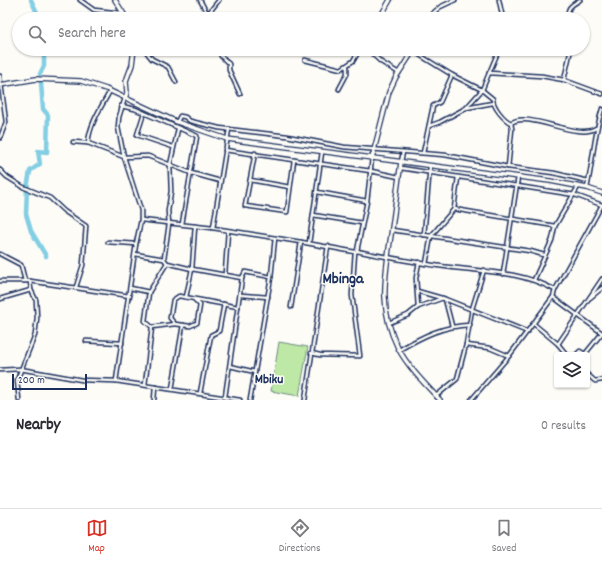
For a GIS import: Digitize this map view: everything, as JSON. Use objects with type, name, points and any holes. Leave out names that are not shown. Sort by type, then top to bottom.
[{"type":"main road","points":[[115,0],[121,12]]},
{"type":"main road","points":[[383,12],[390,0]]},
{"type":"main road","points":[[124,98],[127,93],[126,81],[132,65],[133,56]]},
{"type":"main road","points":[[372,158],[389,92],[409,56]]},
{"type":"main road","points":[[1,85],[36,80],[70,80],[94,84],[177,122],[228,139],[518,177],[578,186],[602,193]]},
{"type":"main road","points":[[401,162],[387,258],[384,290],[385,308],[399,350],[425,384],[440,400]]},
{"type":"street","points":[[80,0],[94,10],[113,12]]},
{"type":"street","points":[[200,0],[206,12]]},
{"type":"street","points":[[210,12],[219,0]]},
{"type":"street","points":[[434,12],[440,7],[455,0]]},
{"type":"street","points":[[499,0],[502,12]]},
{"type":"street","points":[[567,12],[568,8],[580,0]]},
{"type":"street","points":[[150,56],[152,59],[168,67],[176,82]]},
{"type":"street","points":[[221,56],[229,64],[240,94]]},
{"type":"street","points":[[305,60],[341,69],[347,67],[356,56]]},
{"type":"street","points":[[374,56],[380,62],[399,73]]},
{"type":"street","points":[[422,56],[452,75],[482,90],[493,99],[493,103],[506,121],[511,123],[518,120],[524,120],[586,132],[596,128]]},
{"type":"street","points":[[466,108],[482,90],[496,56]]},
{"type":"street","points":[[564,80],[569,56]]},
{"type":"street","points":[[339,89],[347,74],[347,67]]},
{"type":"street","points":[[489,73],[542,76],[564,80],[602,94]]},
{"type":"street","points":[[423,153],[433,106],[440,102],[452,75]]},
{"type":"street","points":[[0,76],[6,122],[0,138]]},
{"type":"street","points":[[88,142],[89,133],[110,91]]},
{"type":"street","points":[[116,381],[130,296],[136,244],[141,220],[141,210],[124,157],[118,127],[121,106],[124,98]]},
{"type":"street","points":[[429,127],[466,108],[493,103]]},
{"type":"street","points":[[121,106],[144,113],[197,136],[182,224]]},
{"type":"street","points":[[586,188],[596,141],[596,128],[602,109]]},
{"type":"street","points":[[144,113],[136,135],[173,147]]},
{"type":"street","points":[[177,122],[180,116],[195,123],[229,129],[374,150],[445,155],[508,167],[554,173],[588,181]]},
{"type":"street","points":[[508,167],[512,129],[511,123]]},
{"type":"street","points":[[164,259],[169,224],[168,211],[171,190],[170,165],[178,129]]},
{"type":"street","points":[[213,228],[229,129]]},
{"type":"street","points":[[72,142],[88,142],[124,157],[148,156],[191,173],[220,181]]},
{"type":"street","points":[[225,150],[371,171],[399,177]]},
{"type":"street","points":[[309,243],[322,152]]},
{"type":"street","points":[[401,162],[403,152]]},
{"type":"street","points":[[255,154],[245,206],[286,212],[294,160]]},
{"type":"street","points":[[311,353],[320,355],[360,356],[352,295],[356,252],[367,201],[372,158]]},
{"type":"street","points":[[424,235],[430,166]]},
{"type":"street","points":[[401,168],[575,195],[602,205],[554,290],[553,297],[509,356],[471,400]]},
{"type":"street","points":[[0,170],[7,177],[23,187],[50,198],[64,211],[86,226],[83,265],[76,287]]},
{"type":"street","points":[[426,264],[431,236],[454,209],[458,177]]},
{"type":"street","points":[[503,274],[518,177]]},
{"type":"street","points":[[250,180],[290,187]]},
{"type":"street","points":[[534,280],[552,240],[555,226],[575,195],[578,186]]},
{"type":"street","points":[[317,192],[367,201]]},
{"type":"street","points":[[454,209],[555,226]]},
{"type":"street","points":[[313,216],[362,223]]},
{"type":"street","points":[[141,220],[213,228],[328,246],[387,258],[484,270],[534,280],[554,290]]},
{"type":"street","points":[[186,297],[192,269],[195,226]]},
{"type":"street","points":[[392,230],[544,255]]},
{"type":"street","points":[[225,274],[228,231]]},
{"type":"street","points":[[250,400],[271,277],[274,238]]},
{"type":"street","points":[[108,242],[136,244]]},
{"type":"street","points":[[291,306],[301,242]]},
{"type":"street","points":[[305,400],[328,246]]},
{"type":"street","points":[[0,254],[21,265],[25,281]]},
{"type":"street","points":[[135,254],[164,259],[167,263],[192,269],[242,278]]},
{"type":"street","points":[[418,307],[416,278],[419,262]]},
{"type":"street","points":[[167,263],[149,292],[145,321],[152,327],[175,324],[190,326],[197,323],[200,305],[194,299]]},
{"type":"street","points":[[436,396],[457,379],[466,345],[472,309],[484,270]]},
{"type":"street","points":[[225,397],[244,272],[271,277]]},
{"type":"street","points":[[558,344],[602,279]]},
{"type":"street","points":[[0,281],[30,281],[130,296]]},
{"type":"street","points":[[19,400],[17,380],[34,336],[37,318],[36,300],[31,290],[30,281]]},
{"type":"street","points":[[130,288],[149,292]]},
{"type":"street","points":[[587,301],[602,288]]},
{"type":"street","points":[[0,299],[31,290]]},
{"type":"street","points":[[417,291],[472,309],[528,332]]},
{"type":"street","points":[[241,295],[268,297]]},
{"type":"street","points":[[175,324],[170,318],[173,300],[178,296],[238,307]]},
{"type":"street","points":[[553,297],[602,333],[587,352]]},
{"type":"street","points":[[389,323],[408,315],[418,307],[444,299]]},
{"type":"street","points":[[444,299],[452,326]]},
{"type":"street","points":[[200,394],[211,335],[219,331],[224,304]]},
{"type":"street","points":[[534,324],[558,344],[565,352]]},
{"type":"street","points":[[172,389],[183,325]]},
{"type":"street","points":[[399,350],[430,333],[452,326],[470,325]]},
{"type":"street","points":[[145,385],[152,327]]},
{"type":"street","points":[[86,341],[122,343]]},
{"type":"street","points":[[466,345],[490,348],[509,356]]},
{"type":"street","points":[[230,366],[255,372]]},
{"type":"street","points":[[0,370],[20,369],[82,380],[116,381],[240,400]]},
{"type":"street","points":[[590,377],[595,381],[602,380]]},
{"type":"street","points":[[154,400],[155,387]]},
{"type":"green space","points":[[279,342],[308,347],[299,396],[271,391]]},
{"type":"waterway","points":[[31,0],[37,12]]},
{"type":"waterway","points":[[40,74],[44,66],[44,56]]},
{"type":"waterway","points":[[41,83],[43,109],[48,115],[47,152],[38,151],[40,164],[30,171],[27,188],[26,214],[31,231],[46,256]]},
{"type":"district","name":"Mbinga","points":[[343,277]]},
{"type":"district","name":"Mbiku","points":[[269,378]]}]
